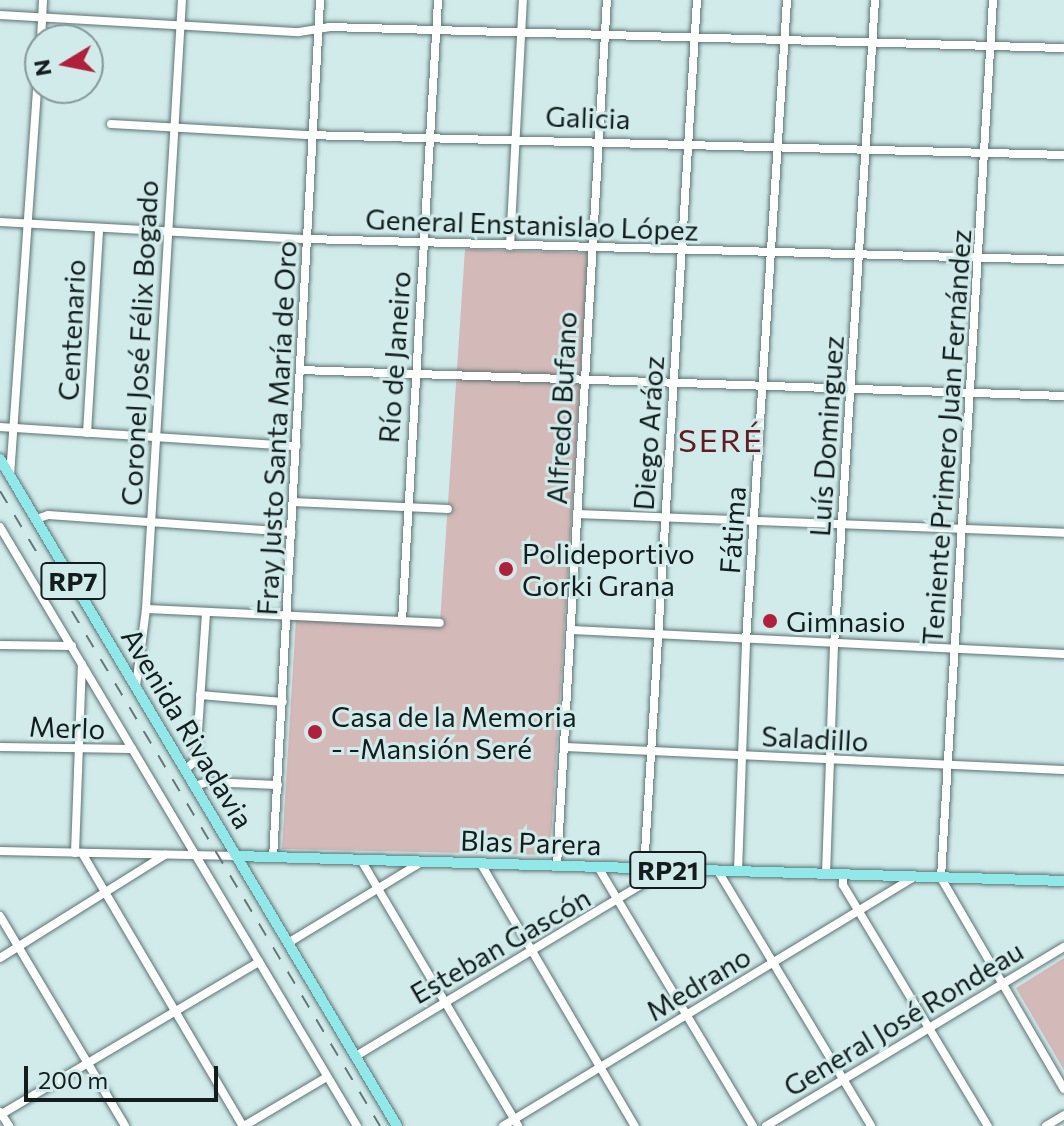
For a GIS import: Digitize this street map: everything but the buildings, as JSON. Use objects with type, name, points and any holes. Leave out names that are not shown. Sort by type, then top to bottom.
[{"type":"main road","name":"Avenida Rivadavia","points":[[0,459],[237,856]]},
{"type":"main road","name":"Blas Parera","points":[[237,856],[1064,881]]},
{"type":"main road","name":"RP7","points":[[237,856],[397,1126]]},
{"type":"street","points":[[42,24],[43,0]]},
{"type":"street","name":"Coronel José Félix Bogado","points":[[136,686],[146,609],[182,0]]},
{"type":"street","name":"Fray Justo Santa María de Oro","points":[[273,858],[320,0]]},
{"type":"street","name":"Río de Janeiro","points":[[402,621],[405,507],[416,376],[438,0]]},
{"type":"street","points":[[510,246],[523,0]]},
{"type":"street","name":"Alfredo Bufano","points":[[557,866],[607,0]]},
{"type":"street","name":"Diego Aráoz","points":[[644,869],[697,0]]},
{"type":"street","name":"Fátima","points":[[738,871],[746,641],[787,0]]},
{"type":"street","name":"Luís Dominguez","points":[[826,874],[834,646],[875,0]]},
{"type":"street","name":"Teniente Primero Juan Fernández","points":[[941,878],[993,0]]},
{"type":"street","points":[[0,15],[180,25],[1064,48]]},
{"type":"street","points":[[10,476],[17,428],[37,104]]},
{"type":"street","name":"Galicia","points":[[111,124],[313,134],[599,139],[1064,155]]},
{"type":"street","name":"General Enstanislao López","points":[[0,222],[308,239],[1064,260]]},
{"type":"street","name":"Centenario","points":[[87,433],[99,229]]},
{"type":"street","points":[[300,370],[1064,396]]},
{"type":"street","points":[[0,427],[296,446]]},
{"type":"street","points":[[293,502],[448,509]]},
{"type":"street","points":[[577,514],[1064,533]]},
{"type":"street","points":[[36,519],[48,515],[291,532]]},
{"type":"street","name":"Avenida Rivadavia","points":[[0,527],[4,541],[72,646],[357,1126]]},
{"type":"street","points":[[146,609],[440,623]]},
{"type":"street","points":[[185,770],[196,760],[206,613]]},
{"type":"street","points":[[571,630],[834,646],[1064,654]]},
{"type":"street","points":[[0,645],[72,646]]},
{"type":"street","points":[[82,663],[77,749],[78,853],[243,1126],[327,1077]]},
{"type":"street","points":[[200,695],[283,702]]},
{"type":"street","name":"Merlo","points":[[0,747],[132,749]]},
{"type":"street","name":"Saladillo","points":[[564,747],[1064,770]]},
{"type":"street","points":[[194,786],[208,782],[278,785]]},
{"type":"street","points":[[0,851],[237,856]]},
{"type":"street","points":[[0,958],[105,896],[165,855]]},
{"type":"street","points":[[361,860],[375,890],[516,1123]]},
{"type":"street","points":[[288,943],[422,862]]},
{"type":"street","points":[[481,864],[530,954],[635,1126]]},
{"type":"street","points":[[598,867],[753,1126]]},
{"type":"street","name":"Esteban Gascón","points":[[356,1056],[666,870]]},
{"type":"street","points":[[718,871],[871,1126]]},
{"type":"street","points":[[843,875],[843,885],[988,1126]]},
{"type":"street","name":"Medrano","points":[[503,1126],[516,1123],[914,877]]},
{"type":"street","points":[[941,878],[1064,1089]]},
{"type":"street","points":[[0,916],[125,1126]]},
{"type":"street","name":"General José Rondeau","points":[[766,1126],[1064,947]]},
{"type":"street","points":[[9,1126],[0,1113],[259,962]]},
{"type":"street","points":[[1046,1126],[1064,1115]]},
{"type":"shaded area","name":"Polideportivo Gorki Grana","points":[[465,249],[588,253],[550,855],[282,849],[296,618],[440,622]]},
{"type":"shaded area","points":[[1064,958],[1064,1070],[1016,988]]},
{"type":"railway","points":[[0,491],[380,1126]]},
{"type":"place","name":"Polideportivo Gorki Grana","points":[[506,569]]},
{"type":"place","name":"Gimnasio","points":[[770,621]]},
{"type":"place","name":"Casa de la Memoria - -Mansión Seré","points":[[315,732]]},
{"type":"district","name":"SERÉ","points":[[721,439]]}]
